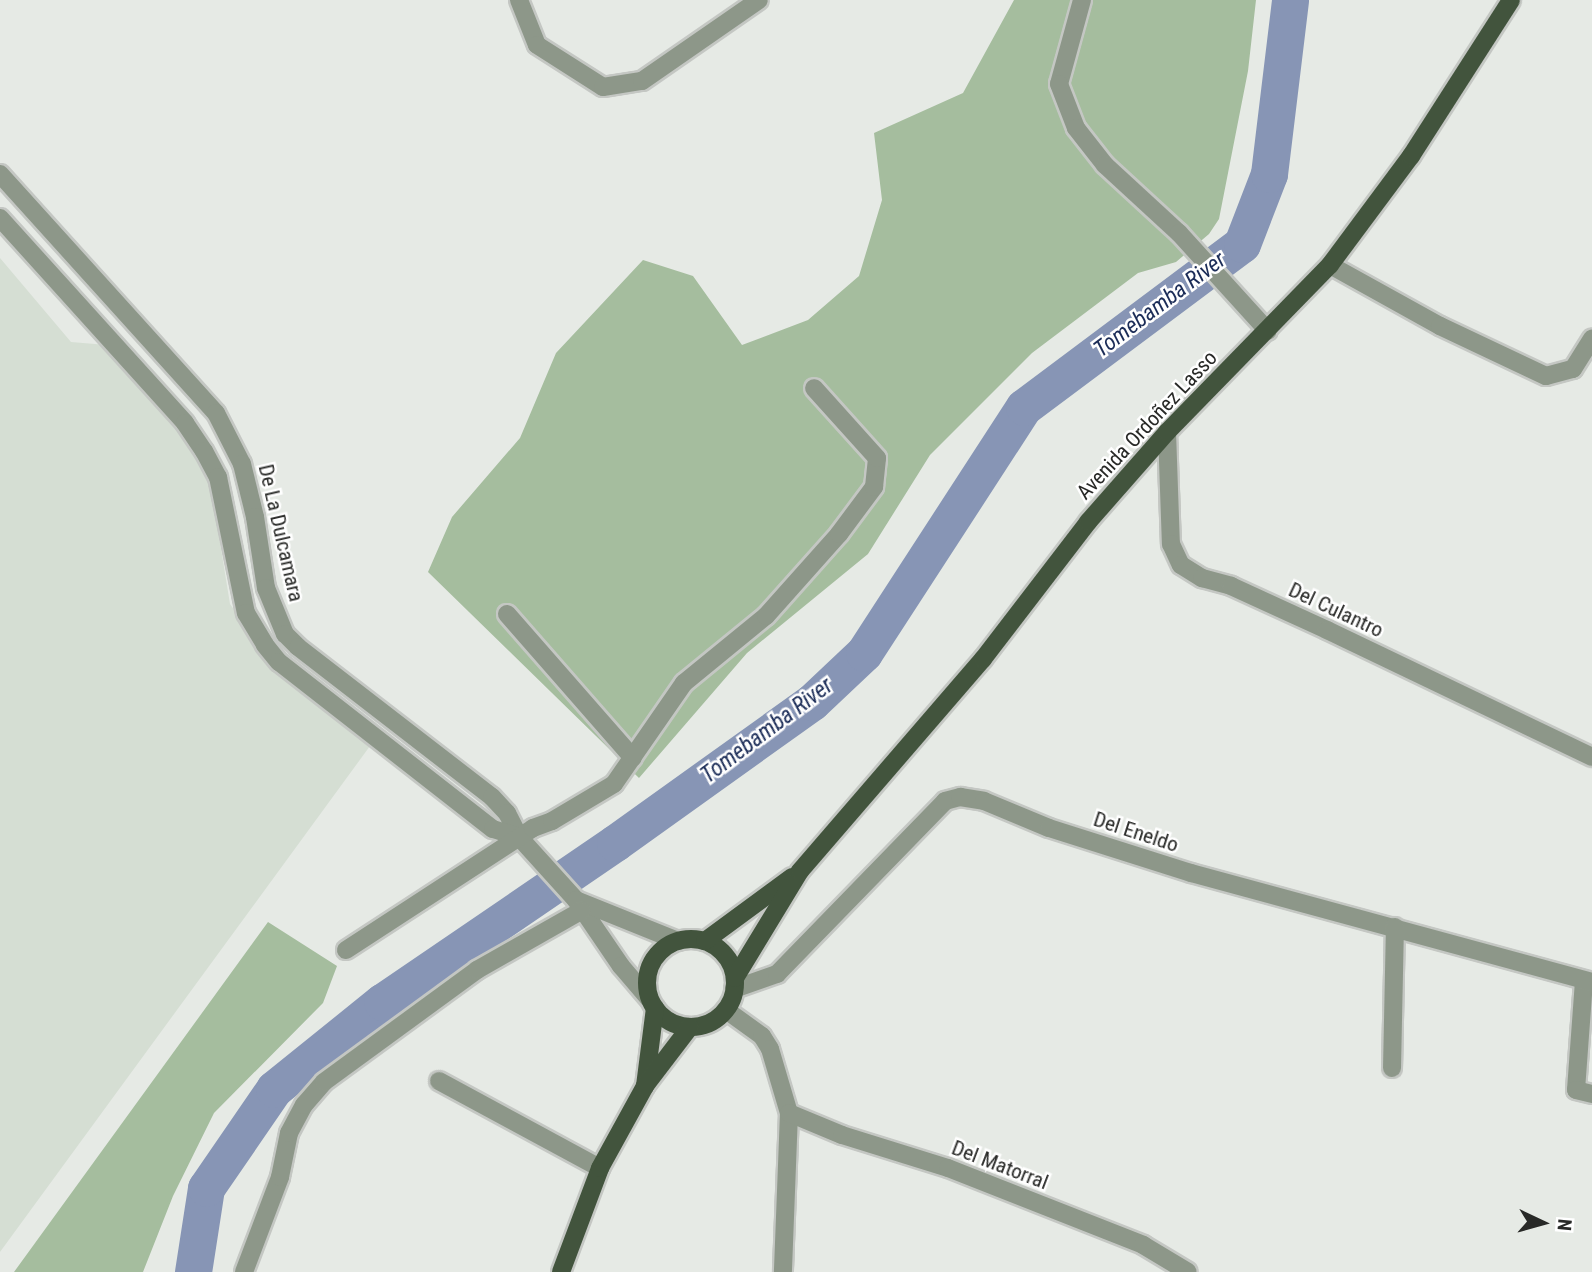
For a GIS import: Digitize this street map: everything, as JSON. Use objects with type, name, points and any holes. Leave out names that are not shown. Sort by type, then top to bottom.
[{"type":"main road","name":"Avenida Ordoñez Lasso","points":[[735,983],[800,871],[983,659],[1088,522],[1167,432],[1330,265],[1410,156],[1511,0]]},
{"type":"main road","name":"Avenida Ordoñez Lasso","points":[[705,941],[800,871]]},
{"type":"main road","points":[[645,1086],[652,1004],[647,984],[651,964],[667,946],[678,940],[705,941],[725,955],[735,983],[726,1010],[704,1026],[690,1027],[664,1018],[652,1004]]},
{"type":"main road","points":[[561,1272],[600,1168],[645,1086],[690,1027]]},
{"type":"street","points":[[519,0],[537,45],[603,86],[642,81],[759,0]]},
{"type":"street","points":[[1082,0],[1059,84],[1076,128],[1105,165],[1179,233],[1268,331]]},
{"type":"street","name":"De La Dulcamara","points":[[0,174],[216,414],[242,464],[255,517],[266,588],[285,634],[298,647],[492,797],[508,813],[523,840],[577,902],[652,1004]]},
{"type":"street","name":"De La Dulcamara","points":[[0,218],[185,424],[204,451],[218,477],[246,613],[253,630],[279,662],[493,829],[523,840]]},
{"type":"street","points":[[1330,265],[1440,326],[1546,376],[1573,369],[1592,339]]},
{"type":"street","points":[[346,950],[604,792],[633,758],[684,683],[785,597],[839,534],[874,487],[877,458],[814,388]]},
{"type":"street","name":"Del Culantro","points":[[1167,432],[1171,544],[1181,565],[1202,578],[1231,586],[1327,630],[1592,757]]},
{"type":"street","points":[[507,614],[633,758]]},
{"type":"street","name":"Del Eneldo","points":[[735,983],[777,974],[945,801],[960,797],[984,801],[1049,828],[1191,873],[1588,982]]},
{"type":"street","points":[[244,1272],[277,1185],[289,1133],[303,1105],[324,1082],[477,970],[577,902]]},
{"type":"street","name":"De La Dulcamara","points":[[577,902],[678,940]]},
{"type":"street","points":[[1392,1068],[1395,927]]},
{"type":"street","points":[[1588,982],[1576,1090],[1592,1094]]},
{"type":"street","points":[[726,1010],[762,1036],[770,1049],[789,1113],[783,1272]]},
{"type":"street","points":[[439,1081],[600,1168]]},
{"type":"street","name":"Del Matorral","points":[[789,1113],[842,1135],[948,1168],[1131,1240],[1188,1272]]},
{"type":"shaded area","points":[[0,258],[71,342],[107,345],[186,440],[209,475],[230,604],[280,675],[370,746],[0,1252]]},
{"type":"green space","points":[[1014,0],[1256,0],[1248,71],[1219,219],[1209,234],[1176,262],[1138,273],[1032,353],[930,455],[868,554],[747,653],[639,778],[428,572],[452,517],[520,438],[556,353],[643,260],[693,276],[742,345],[808,320],[859,276],[882,200],[874,133],[963,93]]},
{"type":"green space","points":[[268,922],[337,966],[323,1003],[214,1113],[173,1196],[143,1272],[14,1272]]},
{"type":"waterway","name":"Tomebamba River","points":[[193,1272],[206,1188],[274,1089],[382,1002],[615,843],[812,702],[864,653],[1024,407],[1242,244],[1269,174],[1290,0]]}]
